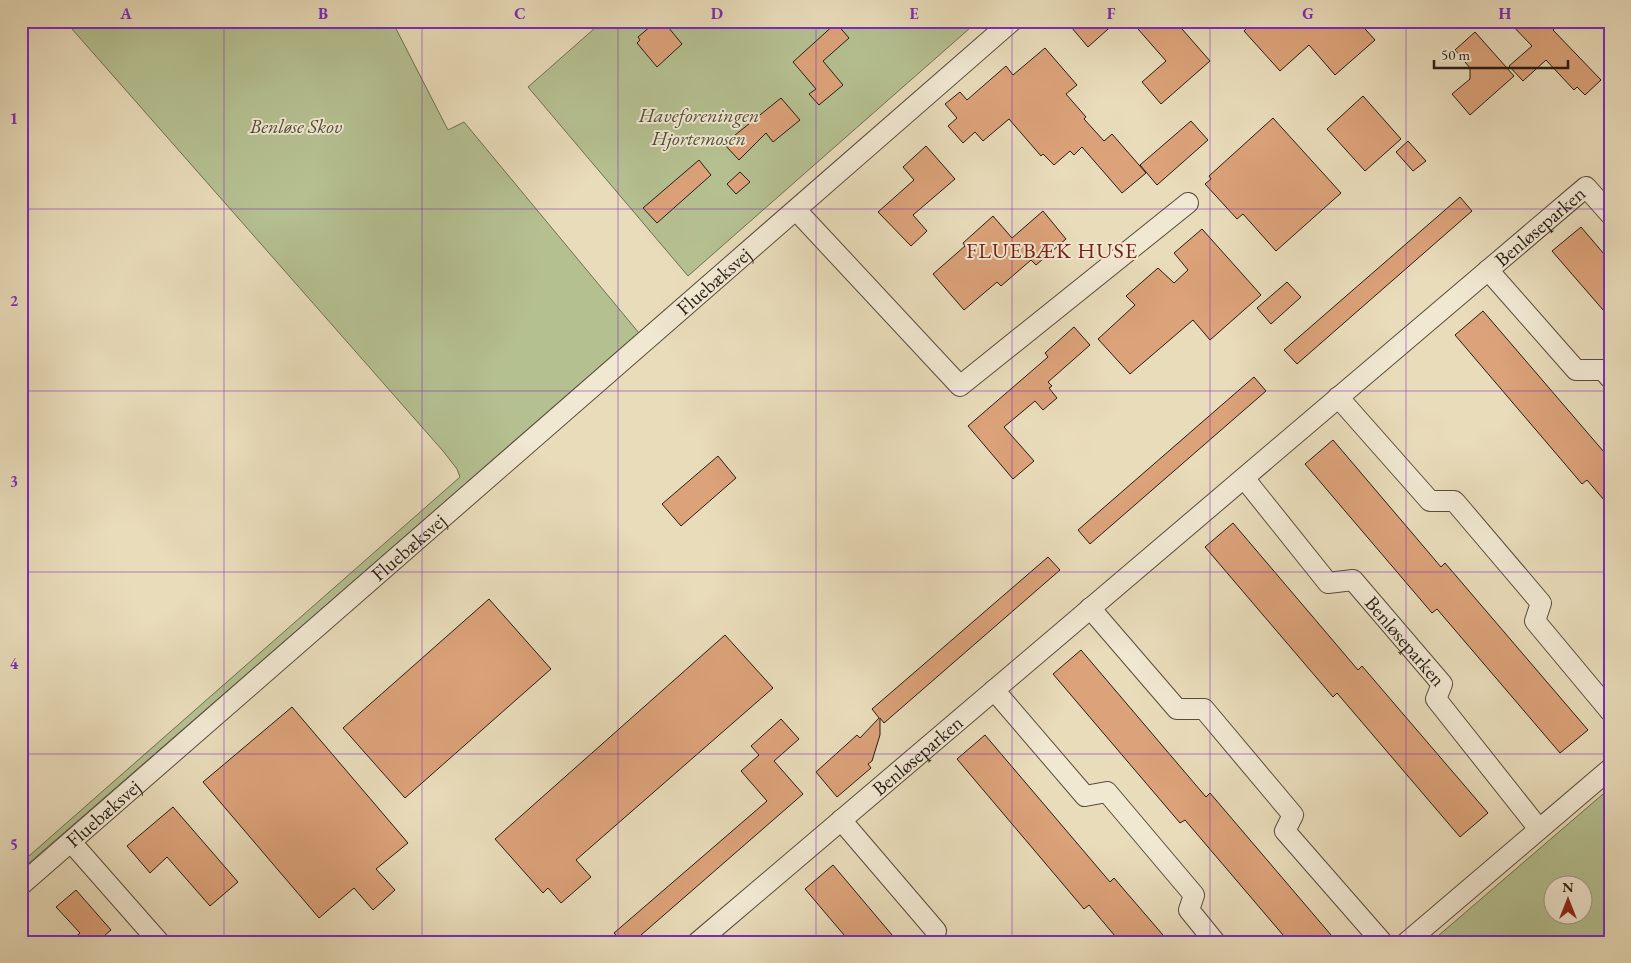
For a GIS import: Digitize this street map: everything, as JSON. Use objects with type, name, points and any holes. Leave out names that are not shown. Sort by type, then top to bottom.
[{"type":"street","name":"Fluebæksvej","points":[[21,885],[1012,21]]},
{"type":"street","name":"Benløseparken","points":[[698,942],[1586,187],[1610,214]]},
{"type":"street","points":[[796,210],[960,386],[1188,203]]},
{"type":"street","name":"Benløseparken","points":[[1488,270],[1576,370],[1603,370],[1610,378]]},
{"type":"street","points":[[1338,397],[1430,501],[1454,501],[1456,503],[1541,603],[1535,621],[1610,711]]},
{"type":"street","name":"Benløseparken","points":[[1244,478],[1328,583],[1353,580],[1442,684],[1436,700],[1539,828]]},
{"type":"street","points":[[1090,608],[1177,709],[1204,709],[1293,816],[1285,831],[1382,942]]},
{"type":"street","points":[[994,690],[1085,796],[1107,792],[1194,895],[1189,910],[1214,942]]},
{"type":"street","points":[[1407,942],[1610,769]]},
{"type":"street","points":[[841,820],[936,930]]},
{"type":"street","points":[[72,842],[158,942]]},
{"type":"green space","name":"Benløse Skov","points":[[65,21],[392,21],[448,130],[464,122],[639,333],[21,870],[21,863],[460,477],[457,469],[443,451]]},
{"type":"green space","name":"Haveforeningen Hjortemosen","points":[[603,21],[978,21],[688,276],[528,87]]},
{"type":"green space","points":[[1610,788],[1610,942],[1431,942]]},
{"type":"building","points":[[657,21],[663,21],[682,44],[657,67],[637,43],[640,40],[638,37]]},
{"type":"building","points":[[1066,21],[1117,21],[1088,47]]},
{"type":"building","points":[[1131,21],[1175,21],[1210,61],[1161,104],[1142,82],[1166,61]]},
{"type":"building","points":[[1254,21],[1358,21],[1375,40],[1335,75],[1309,45],[1280,71],[1244,31]]},
{"type":"building","points":[[1508,21],[1562,21],[1553,30],[1601,80],[1585,95],[1577,87],[1574,90],[1546,60],[1523,81],[1509,66],[1532,46]]},
{"type":"building","points":[[836,23],[849,38],[823,61],[843,85],[819,105],[809,94],[816,89],[793,62]]},
{"type":"building","points":[[1475,32],[1514,76],[1470,115],[1452,94],[1470,79],[1470,68],[1455,50]]},
{"type":"building","points":[[1045,48],[1077,85],[1066,94],[1086,117],[1084,119],[1104,141],[1112,134],[1146,173],[1122,193],[1082,147],[1074,155],[1070,151],[1054,165],[1043,154],[1041,156],[1009,119],[983,141],[975,132],[963,143],[948,126],[957,118],[945,104],[960,92],[967,100],[1006,66],[1013,75]]},
{"type":"building","points":[[1363,96],[1401,139],[1365,171],[1327,129]]},
{"type":"building","points":[[781,98],[800,120],[773,142],[766,133],[739,160],[724,144]]},
{"type":"building","points":[[1273,118],[1341,193],[1276,251],[1243,214],[1237,219],[1205,184],[1211,179],[1209,176]]},
{"type":"building","points":[[1191,121],[1208,140],[1157,185],[1140,165]]},
{"type":"building","points":[[1408,141],[1426,161],[1413,171],[1396,152]]},
{"type":"building","points":[[926,146],[955,179],[913,215],[927,231],[911,246],[878,212],[914,180],[903,167]]},
{"type":"building","points":[[699,160],[711,175],[657,223],[643,208]]},
{"type":"building","points":[[740,172],[750,182],[736,194],[727,184]]},
{"type":"building","points":[[1460,197],[1472,211],[1297,364],[1284,350]]},
{"type":"building","points":[[1043,211],[1066,239],[1036,265],[1031,260],[1001,286],[997,282],[964,310],[933,274],[965,246],[963,243],[993,216],[1012,238]]},
{"type":"building","points":[[1581,227],[1610,261],[1610,318],[1552,251]]},
{"type":"building","points":[[1202,229],[1261,295],[1210,340],[1193,320],[1130,374],[1098,339],[1135,305],[1126,296],[1158,268],[1174,283],[1188,270],[1174,253]]},
{"type":"building","points":[[1287,282],[1301,297],[1271,324],[1257,308]]},
{"type":"building","points":[[1483,311],[1610,459],[1610,507],[1587,480],[1582,484],[1455,335]]},
{"type":"building","points":[[1074,327],[1090,345],[1048,382],[1052,386],[1049,388],[1057,398],[1043,410],[1035,401],[1004,427],[1034,461],[1013,479],[968,426],[1048,357],[1045,353]]},
{"type":"building","points":[[1254,377],[1266,391],[1090,544],[1078,530]]},
{"type":"building","points":[[1333,440],[1441,567],[1445,563],[1588,730],[1560,753],[1437,609],[1432,613],[1305,464]]},
{"type":"building","points":[[718,456],[736,478],[681,526],[662,504]]},
{"type":"building","points":[[1233,523],[1358,670],[1362,666],[1488,813],[1460,837],[1337,693],[1333,697],[1205,547]]},
{"type":"building","points":[[1048,557],[1060,570],[884,723],[880,718],[880,735],[872,761],[868,764],[871,768],[837,797],[816,772],[857,735],[860,738],[879,718],[872,709]]},
{"type":"building","points":[[489,599],[551,669],[405,798],[343,728]]},
{"type":"building","points":[[725,635],[773,688],[576,860],[591,877],[561,903],[548,888],[543,893],[495,839]]},
{"type":"building","points":[[1081,650],[1206,797],[1210,793],[1337,942],[1289,942],[1185,820],[1180,823],[1053,674]]},
{"type":"building","points":[[292,707],[408,843],[376,869],[395,890],[373,910],[354,888],[319,918],[203,782]]},
{"type":"building","points":[[781,719],[799,739],[774,761],[803,794],[633,942],[622,942],[614,933],[767,801],[741,771],[759,755],[751,746]]},
{"type":"building","points":[[985,735],[1110,882],[1114,878],[1169,942],[1120,942],[1089,905],[1084,909],[957,759]]},
{"type":"building","points":[[173,807],[238,882],[210,906],[167,857],[150,873],[127,846]]},
{"type":"building","points":[[833,865],[898,942],[850,942],[805,889]]},
{"type":"building","points":[[76,890],[111,930],[97,942],[70,942],[80,933],[56,907]]},
{"type":"district","name":"FLUEBÆK HUSE","points":[[1052,250]]}]
